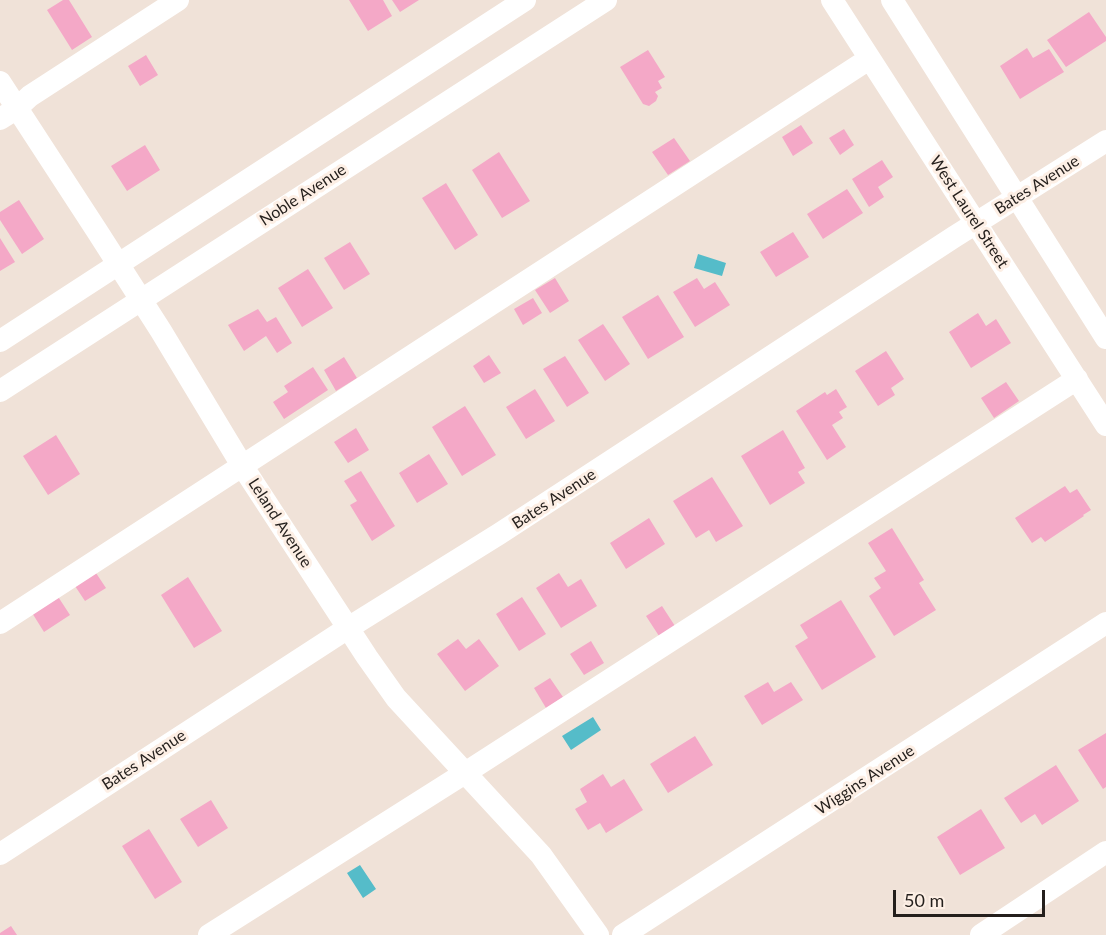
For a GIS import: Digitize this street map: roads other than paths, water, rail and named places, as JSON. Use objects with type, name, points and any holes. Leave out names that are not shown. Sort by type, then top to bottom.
[{"type":"street","points":[[8,114],[30,96],[178,0]]},
{"type":"street","points":[[0,341],[525,0]]},
{"type":"street","name":"Noble Avenue","points":[[0,392],[606,0]]},
{"type":"street","name":"West Laurel Street","points":[[832,0],[1106,425]]},
{"type":"street","points":[[892,0],[1106,338]]},
{"type":"street","points":[[0,623],[869,59]]},
{"type":"street","name":"Leland Avenue","points":[[0,82],[8,114],[119,264],[243,467],[396,698],[541,855],[598,935]]},
{"type":"street","name":"Bates Avenue","points":[[0,854],[1106,141]]},
{"type":"street","points":[[209,935],[1077,379]]},
{"type":"street","name":"Wiggins Avenue","points":[[623,935],[1106,623]]},
{"type":"street","points":[[981,935],[1106,852]]},
{"type":"water","points":[[698,254],[726,263],[722,276],[694,268]]},
{"type":"water","points":[[593,717],[601,730],[571,750],[562,736]]},
{"type":"water","points":[[360,865],[376,889],[363,898],[347,873]]}]
